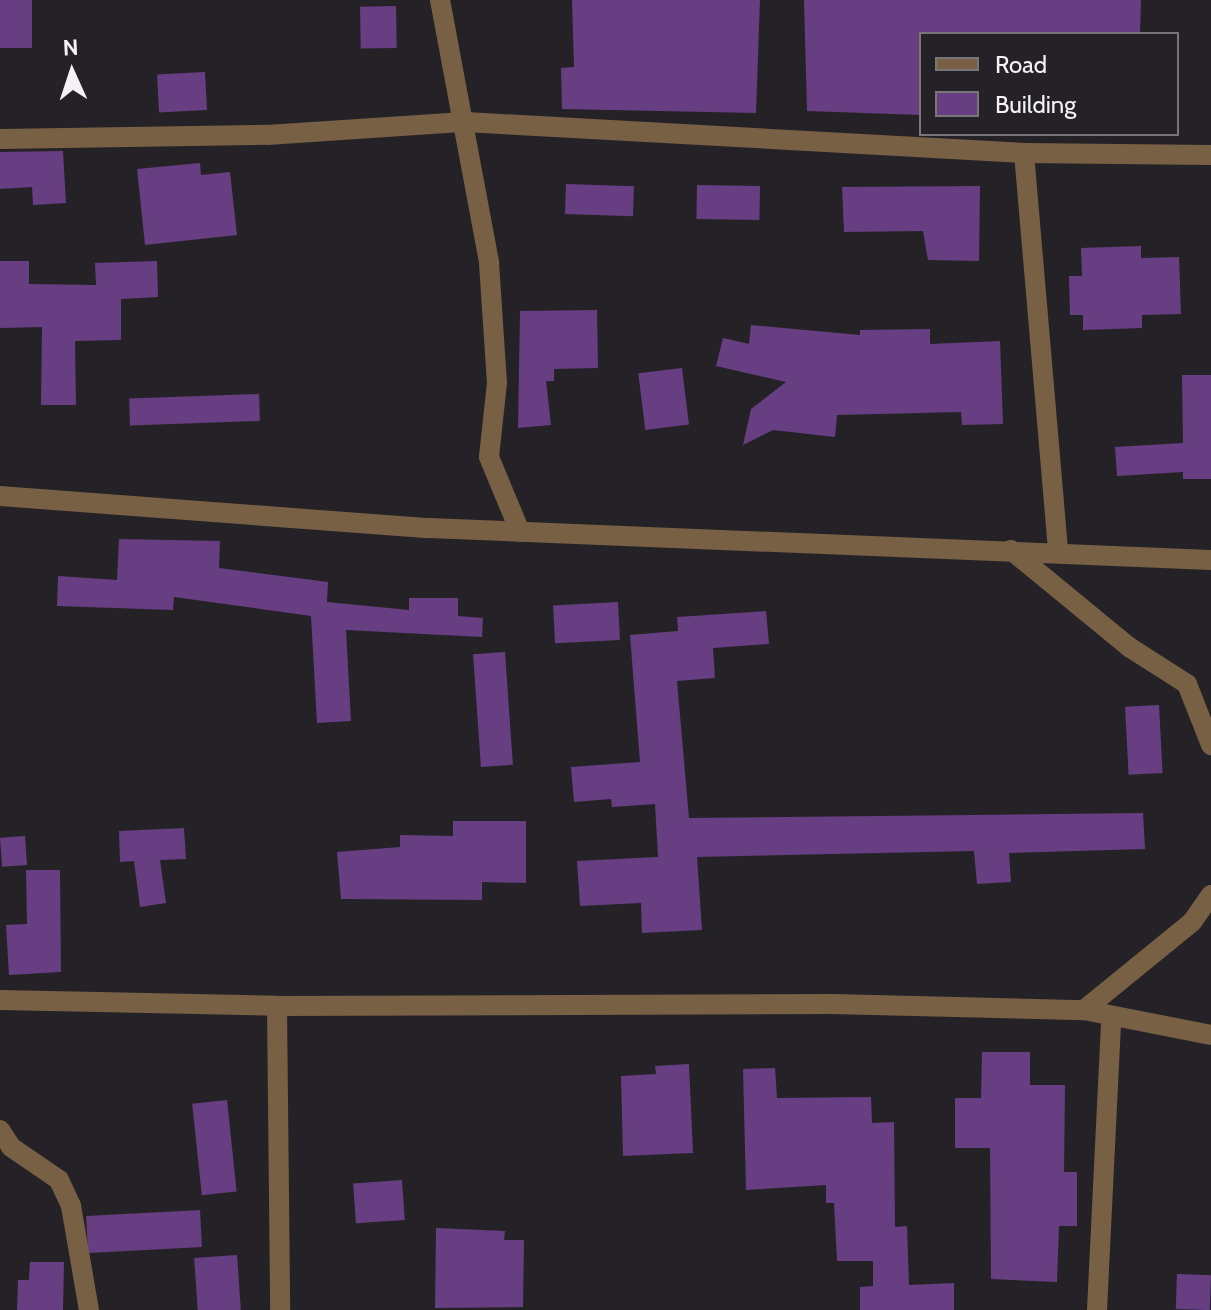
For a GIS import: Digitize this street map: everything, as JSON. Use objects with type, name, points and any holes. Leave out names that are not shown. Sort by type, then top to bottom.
[{"type":"street","points":[[440,0],[489,263],[497,383],[489,457],[520,532]]},
{"type":"street","points":[[0,139],[267,135],[465,122],[1024,153],[1211,155]]},
{"type":"street","points":[[1024,153],[1058,552]]},
{"type":"street","points":[[0,496],[520,532],[1211,560]]},
{"type":"street","points":[[1011,550],[1129,647],[1187,684],[1211,745]]},
{"type":"street","points":[[1084,1010],[1192,922],[1211,895]]},
{"type":"street","points":[[0,1000],[277,1006],[832,1004],[1084,1010],[1111,1019],[1211,1035]]},
{"type":"street","points":[[277,1006],[280,1310]]},
{"type":"street","points":[[1097,1310],[1111,1019]]},
{"type":"street","points":[[0,1130],[11,1147],[59,1180],[71,1206],[89,1310]]},
{"type":"building","points":[[0,0],[32,0],[32,48],[0,48]]},
{"type":"building","points":[[572,0],[760,0],[756,113],[562,109],[561,68],[574,67]]},
{"type":"building","points":[[804,0],[1141,0],[1140,32],[919,32],[919,115],[807,111]]},
{"type":"building","points":[[396,6],[397,48],[361,49],[360,7]]},
{"type":"building","points":[[205,72],[207,110],[159,112],[157,75]]},
{"type":"building","points":[[63,151],[66,203],[33,205],[32,187],[0,189],[0,152]]},
{"type":"building","points":[[200,163],[201,175],[230,172],[237,235],[145,245],[137,169]]},
{"type":"building","points":[[566,184],[634,186],[633,216],[565,214]]},
{"type":"building","points":[[697,185],[760,186],[759,220],[696,219]]},
{"type":"building","points":[[980,186],[979,261],[928,260],[923,231],[844,232],[842,187]]},
{"type":"building","points":[[1141,246],[1141,258],[1179,257],[1181,314],[1142,315],[1142,328],[1083,330],[1083,315],[1070,315],[1069,276],[1082,276],[1081,248]]},
{"type":"building","points":[[0,261],[29,261],[29,284],[96,285],[95,263],[157,261],[158,297],[121,299],[121,340],[75,341],[76,405],[41,405],[42,327],[0,328]]},
{"type":"building","points":[[597,310],[598,368],[554,369],[554,381],[546,381],[551,425],[518,428],[520,311]]},
{"type":"building","points":[[751,325],[860,335],[860,330],[930,329],[930,344],[1000,341],[1003,424],[962,425],[961,412],[837,415],[835,437],[773,430],[743,445],[751,409],[786,382],[716,366],[723,338],[749,344]]},
{"type":"building","points":[[682,368],[689,425],[645,430],[638,373]]},
{"type":"building","points":[[1182,375],[1211,375],[1211,479],[1183,479],[1183,472],[1117,476],[1115,447],[1183,443]]},
{"type":"building","points":[[259,394],[260,421],[130,426],[129,399]]},
{"type":"building","points":[[119,539],[220,541],[219,568],[328,582],[327,602],[409,610],[409,598],[458,598],[458,616],[483,618],[482,637],[346,630],[351,721],[317,723],[311,616],[174,597],[173,610],[57,606],[58,576],[117,580]]},
{"type":"building","points":[[618,602],[620,640],[555,643],[553,605]]},
{"type":"building","points":[[766,611],[769,644],[713,648],[715,678],[677,681],[689,818],[1143,813],[1145,849],[1009,853],[1011,882],[977,884],[974,851],[697,857],[702,930],[642,933],[641,903],[580,906],[577,861],[658,857],[655,804],[612,807],[611,799],[574,802],[571,767],[640,762],[630,635],[678,631],[677,617]]},
{"type":"building","points":[[505,652],[513,765],[481,767],[473,654]]},
{"type":"building","points":[[1159,705],[1163,773],[1129,775],[1125,707]]},
{"type":"building","points":[[453,821],[526,821],[526,883],[482,882],[482,900],[341,899],[337,852],[400,847],[400,835],[453,836]]},
{"type":"building","points":[[184,828],[186,859],[160,860],[166,903],[140,907],[134,861],[120,862],[119,831]]},
{"type":"building","points":[[25,836],[27,865],[2,867],[0,838]]},
{"type":"building","points":[[26,870],[60,870],[61,972],[9,975],[6,925],[27,924]]},
{"type":"building","points":[[982,1052],[1030,1052],[1030,1085],[1065,1085],[1064,1172],[1077,1172],[1077,1226],[1059,1226],[1057,1282],[991,1279],[990,1148],[955,1148],[955,1098],[981,1098]]},
{"type":"building","points":[[689,1064],[693,1153],[623,1156],[621,1076],[656,1074],[655,1066]]},
{"type":"building","points":[[775,1068],[777,1098],[871,1097],[872,1123],[894,1122],[895,1227],[907,1226],[909,1285],[954,1283],[954,1310],[860,1310],[860,1287],[873,1286],[873,1261],[837,1261],[834,1203],[826,1203],[826,1185],[746,1190],[743,1069]]},
{"type":"building","points":[[227,1100],[237,1191],[202,1195],[192,1104]]},
{"type":"building","points":[[402,1180],[405,1220],[356,1223],[353,1183]]},
{"type":"building","points":[[200,1210],[202,1247],[88,1253],[86,1216]]},
{"type":"building","points":[[436,1228],[505,1231],[504,1240],[524,1240],[523,1307],[435,1308]]},
{"type":"building","points":[[237,1255],[241,1310],[198,1310],[194,1258]]},
{"type":"building","points":[[30,1262],[64,1262],[63,1310],[17,1310],[18,1280],[29,1280]]},
{"type":"building","points":[[1177,1274],[1211,1275],[1210,1310],[1176,1309]]}]
